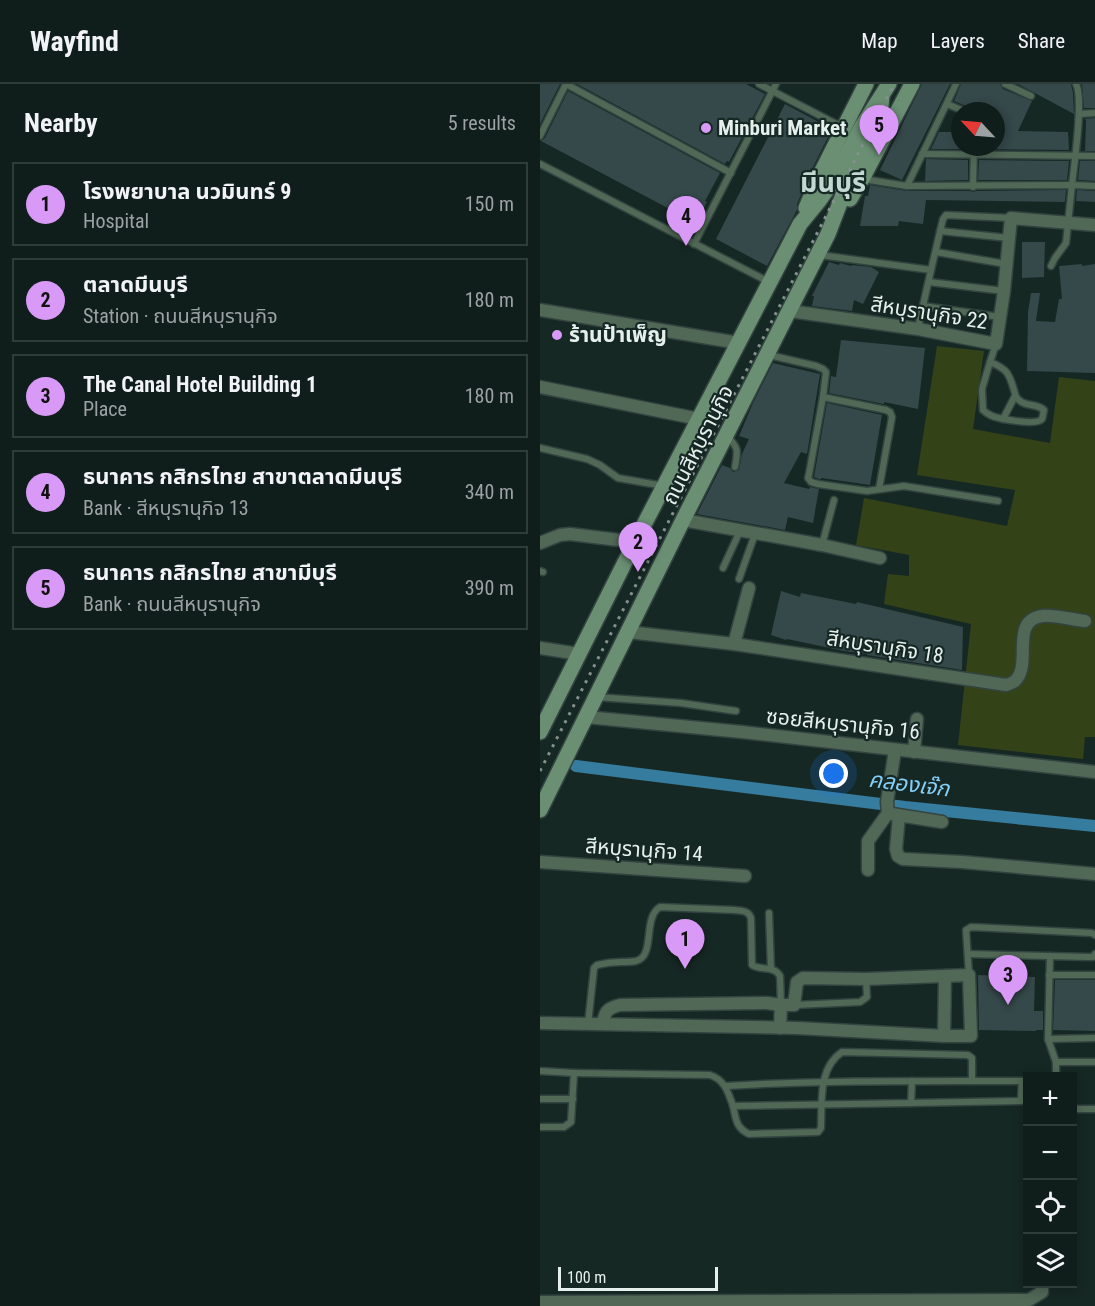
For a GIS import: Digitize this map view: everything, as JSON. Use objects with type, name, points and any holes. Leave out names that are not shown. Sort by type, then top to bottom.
[{"type":"main road","points":[[800,224],[820,175],[866,84]]},
{"type":"main road","points":[[828,234],[862,179],[912,84]]},
{"type":"main road","name":"ถนนสีหบุรานุกิจ","points":[[540,732],[635,542],[800,224],[825,192],[885,90]]},
{"type":"main road","name":"ถนนสีหบุรานุกิจ","points":[[540,810],[683,520],[818,255],[846,187],[877,126],[885,90]]},
{"type":"street","points":[[1011,218],[1095,225]]},
{"type":"street","name":"สีหบุรานุกิจ 22","points":[[790,311],[918,329],[996,344],[1011,218]]},
{"type":"street","points":[[540,310],[739,343]]},
{"type":"street","points":[[540,387],[699,419]]},
{"type":"street","points":[[683,520],[880,558]]},
{"type":"street","points":[[540,543],[560,535],[570,534],[635,542]]},
{"type":"street","points":[[734,644],[749,588]]},
{"type":"street","name":"สีหบุรานุกิจ 18","points":[[628,632],[734,644],[1006,685],[1015,681],[1021,670],[1024,631],[1031,620],[1043,615],[1085,621]]},
{"type":"street","points":[[540,648],[579,654]]},
{"type":"street","name":"ซอยสีหบุรานุกิจ 16","points":[[586,717],[742,732],[1095,772]]},
{"type":"street","points":[[914,752],[917,719]]},
{"type":"street","points":[[895,750],[887,802],[893,815],[898,856],[903,859],[1095,874]]},
{"type":"street","points":[[893,815],[942,822]]},
{"type":"street","points":[[868,870],[868,841],[893,815]]},
{"type":"street","name":"สีหบุรานุกิจ 14","points":[[540,862],[745,876]]},
{"type":"street","points":[[540,1023],[780,1028],[971,1036],[969,975],[800,979],[780,1028]]},
{"type":"street","points":[[944,1035],[945,976]]},
{"type":"street","points":[[603,1023],[607,1009],[620,1005],[766,1003],[788,1005]]},
{"type":"street","points":[[540,1302],[1029,1300],[1042,1292],[1042,1288]]},
{"type":"lane","points":[[540,136],[566,84],[731,173]]},
{"type":"lane","points":[[759,84],[844,128]]},
{"type":"lane","points":[[694,244],[776,84]]},
{"type":"lane","points":[[907,186],[956,84]]},
{"type":"lane","points":[[1005,84],[1031,96]]},
{"type":"lane","points":[[1051,266],[1066,243],[1078,114],[1079,91],[1076,84]]},
{"type":"lane","points":[[947,104],[951,106]]},
{"type":"lane","points":[[1078,114],[1095,113]]},
{"type":"lane","points":[[1005,151],[1095,156]]},
{"type":"lane","points":[[922,154],[951,152]]},
{"type":"lane","points":[[973,187],[974,156]]},
{"type":"lane","points":[[540,164],[770,282]]},
{"type":"lane","points":[[862,179],[907,186],[1095,186]]},
{"type":"lane","points":[[918,329],[940,231],[946,215],[1011,218]]},
{"type":"lane","points":[[940,231],[1009,238]]},
{"type":"lane","points":[[936,252],[1007,264]]},
{"type":"lane","points":[[818,255],[932,270]]},
{"type":"lane","points":[[929,282],[1004,291]]},
{"type":"lane","points":[[924,306],[1000,318]]},
{"type":"lane","points":[[990,362],[1000,366],[1009,375],[1019,402],[1040,406],[1044,410],[1041,421],[1035,423],[1003,419],[989,415],[983,410],[982,389],[990,362],[996,344]]},
{"type":"lane","points":[[768,354],[799,361],[826,372],[808,478],[811,482],[867,491],[904,486],[998,501]]},
{"type":"lane","points":[[1003,419],[1015,396]]},
{"type":"lane","points":[[823,397],[890,412],[892,417],[879,489]]},
{"type":"lane","points":[[726,436],[734,443],[738,452],[735,467]]},
{"type":"lane","points":[[540,448],[587,459],[618,478],[664,486]]},
{"type":"lane","points":[[822,546],[834,500]]},
{"type":"lane","points":[[723,568],[740,531]]},
{"type":"lane","points":[[739,579],[755,534]]},
{"type":"lane","points":[[596,697],[681,703],[736,711]]},
{"type":"lane","points":[[588,1024],[594,968],[610,962],[637,961],[643,957],[647,950],[649,926],[656,909],[660,907],[734,910],[748,913],[751,918],[752,965],[778,972],[788,1005],[860,1002],[867,997],[866,979]]},
{"type":"lane","points":[[769,913],[771,969]]},
{"type":"lane","points":[[969,975],[966,930],[971,927],[1092,933],[1095,935]]},
{"type":"lane","points":[[968,954],[1089,957],[1095,954]]},
{"type":"lane","points":[[1050,956],[1047,1039],[1056,1062],[1056,1072]]},
{"type":"lane","points":[[1049,975],[1095,975]]},
{"type":"lane","points":[[1047,1039],[1095,1038]]},
{"type":"lane","points":[[540,1071],[710,1075],[726,1086],[738,1126],[749,1134],[818,1132],[823,1083],[828,1068],[836,1056],[842,1052],[968,1055],[972,1058],[972,1081]]},
{"type":"lane","points":[[1056,1062],[1095,1062]]},
{"type":"lane","points":[[540,1127],[564,1127],[571,1122],[574,1073]]},
{"type":"lane","points":[[726,1086],[912,1081],[1022,1082],[1021,1101],[733,1106]]},
{"type":"lane","points":[[911,1103],[912,1081]]},
{"type":"lane","points":[[540,1099],[573,1099]]},
{"type":"lane","points":[[1077,1109],[1095,1109]]},
{"type":"green space","points":[[937,346],[984,351],[973,429],[1050,443],[1059,377],[1095,381],[1095,737],[1085,737],[1083,759],[958,745],[971,624],[884,604],[888,574],[909,576],[909,555],[856,545],[864,498],[1007,526],[1015,490],[917,475]]},
{"type":"building","points":[[540,84],[560,84],[540,124]]},
{"type":"building","name":"Minburi Market","points":[[577,84],[746,84],[765,94],[729,162],[725,164]]},
{"type":"building","points":[[922,84],[950,84],[902,180],[880,170]]},
{"type":"building","points":[[961,84],[1000,84],[1003,89],[1032,101],[1018,131],[1068,132],[1069,150],[1005,149],[1005,102],[954,101]]},
{"type":"building","points":[[1018,84],[1071,84],[1074,114]]},
{"type":"building","points":[[1082,84],[1095,84],[1095,108],[1084,108]]},
{"type":"building","points":[[568,91],[720,173],[696,223],[541,141],[545,138]]},
{"type":"building","points":[[785,104],[832,129],[811,171],[797,204],[797,210],[767,266],[716,239]]},
{"type":"building","points":[[1095,118],[1095,151],[1085,151],[1086,120],[1084,119]]},
{"type":"building","points":[[939,132],[951,132],[951,149],[931,149]]},
{"type":"building","points":[[926,159],[968,160],[968,180],[925,181]]},
{"type":"building","points":[[979,160],[1069,161],[1067,180],[978,180]]},
{"type":"building","points":[[1080,161],[1095,161],[1095,181],[1078,180]]},
{"type":"building","points":[[870,185],[907,191],[1066,190],[1064,202],[926,200],[923,224],[899,221],[898,226],[860,226],[865,196],[868,196]]},
{"type":"building","points":[[1077,190],[1095,191],[1095,202],[1076,201]]},
{"type":"building","points":[[1022,242],[1045,242],[1044,277],[1022,278]]},
{"type":"building","points":[[829,262],[871,267],[879,272],[863,304],[854,300],[852,311],[812,306],[814,296],[812,296]]},
{"type":"building","points":[[1082,264],[1082,266],[1095,264],[1095,373],[1027,371],[1028,312],[1031,293],[1040,293],[1036,321],[1055,322],[1059,299],[1062,299],[1059,266]]},
{"type":"building","points":[[841,340],[925,348],[918,409],[829,393],[831,376],[836,377]]},
{"type":"building","points":[[773,363],[820,374],[807,454],[801,452],[784,483],[819,489],[813,523],[788,517],[785,530],[697,514],[722,465],[733,472],[739,470],[742,454],[749,439],[739,436]]},
{"type":"building","points":[[827,403],[882,415],[870,485],[814,477]]},
{"type":"building","points":[[781,591],[800,597],[801,593],[856,604],[857,602],[963,627],[962,670],[844,651],[771,635]]},
{"type":"building","points":[[978,975],[1035,977],[1034,1011],[1043,1011],[1043,1030],[979,1030]]},
{"type":"building","points":[[1055,980],[1095,980],[1095,1031],[1053,1030]]},
{"type":"waterway","name":"คลองเจ๊ก","points":[[576,766],[905,807],[1095,826]]},
{"type":"railway","points":[[540,771],[894,84]]},
{"type":"place","name":"Minburi Market","points":[[706,128]]},
{"type":"place","name":"ธนาคาร กสิกรไทย สาขามีบุรี","points":[[879,155]]},
{"type":"place","name":"ธนาคาร กสิกรไทย สาขาตลาดมีนบุรี","points":[[686,246]]},
{"type":"place","name":"ร้านป้าเพ็ญ","points":[[557,335]]},
{"type":"place","name":"ตลาดมีนบุรี","points":[[638,572]]},
{"type":"place","name":"โรงพยาบาล นวมินทร์ 9","points":[[685,969]]},
{"type":"place","name":"The Canal Hotel Building 1","points":[[1008,1005]]},
{"type":"district","name":"มีนบุรี","points":[[833,183]]}]
